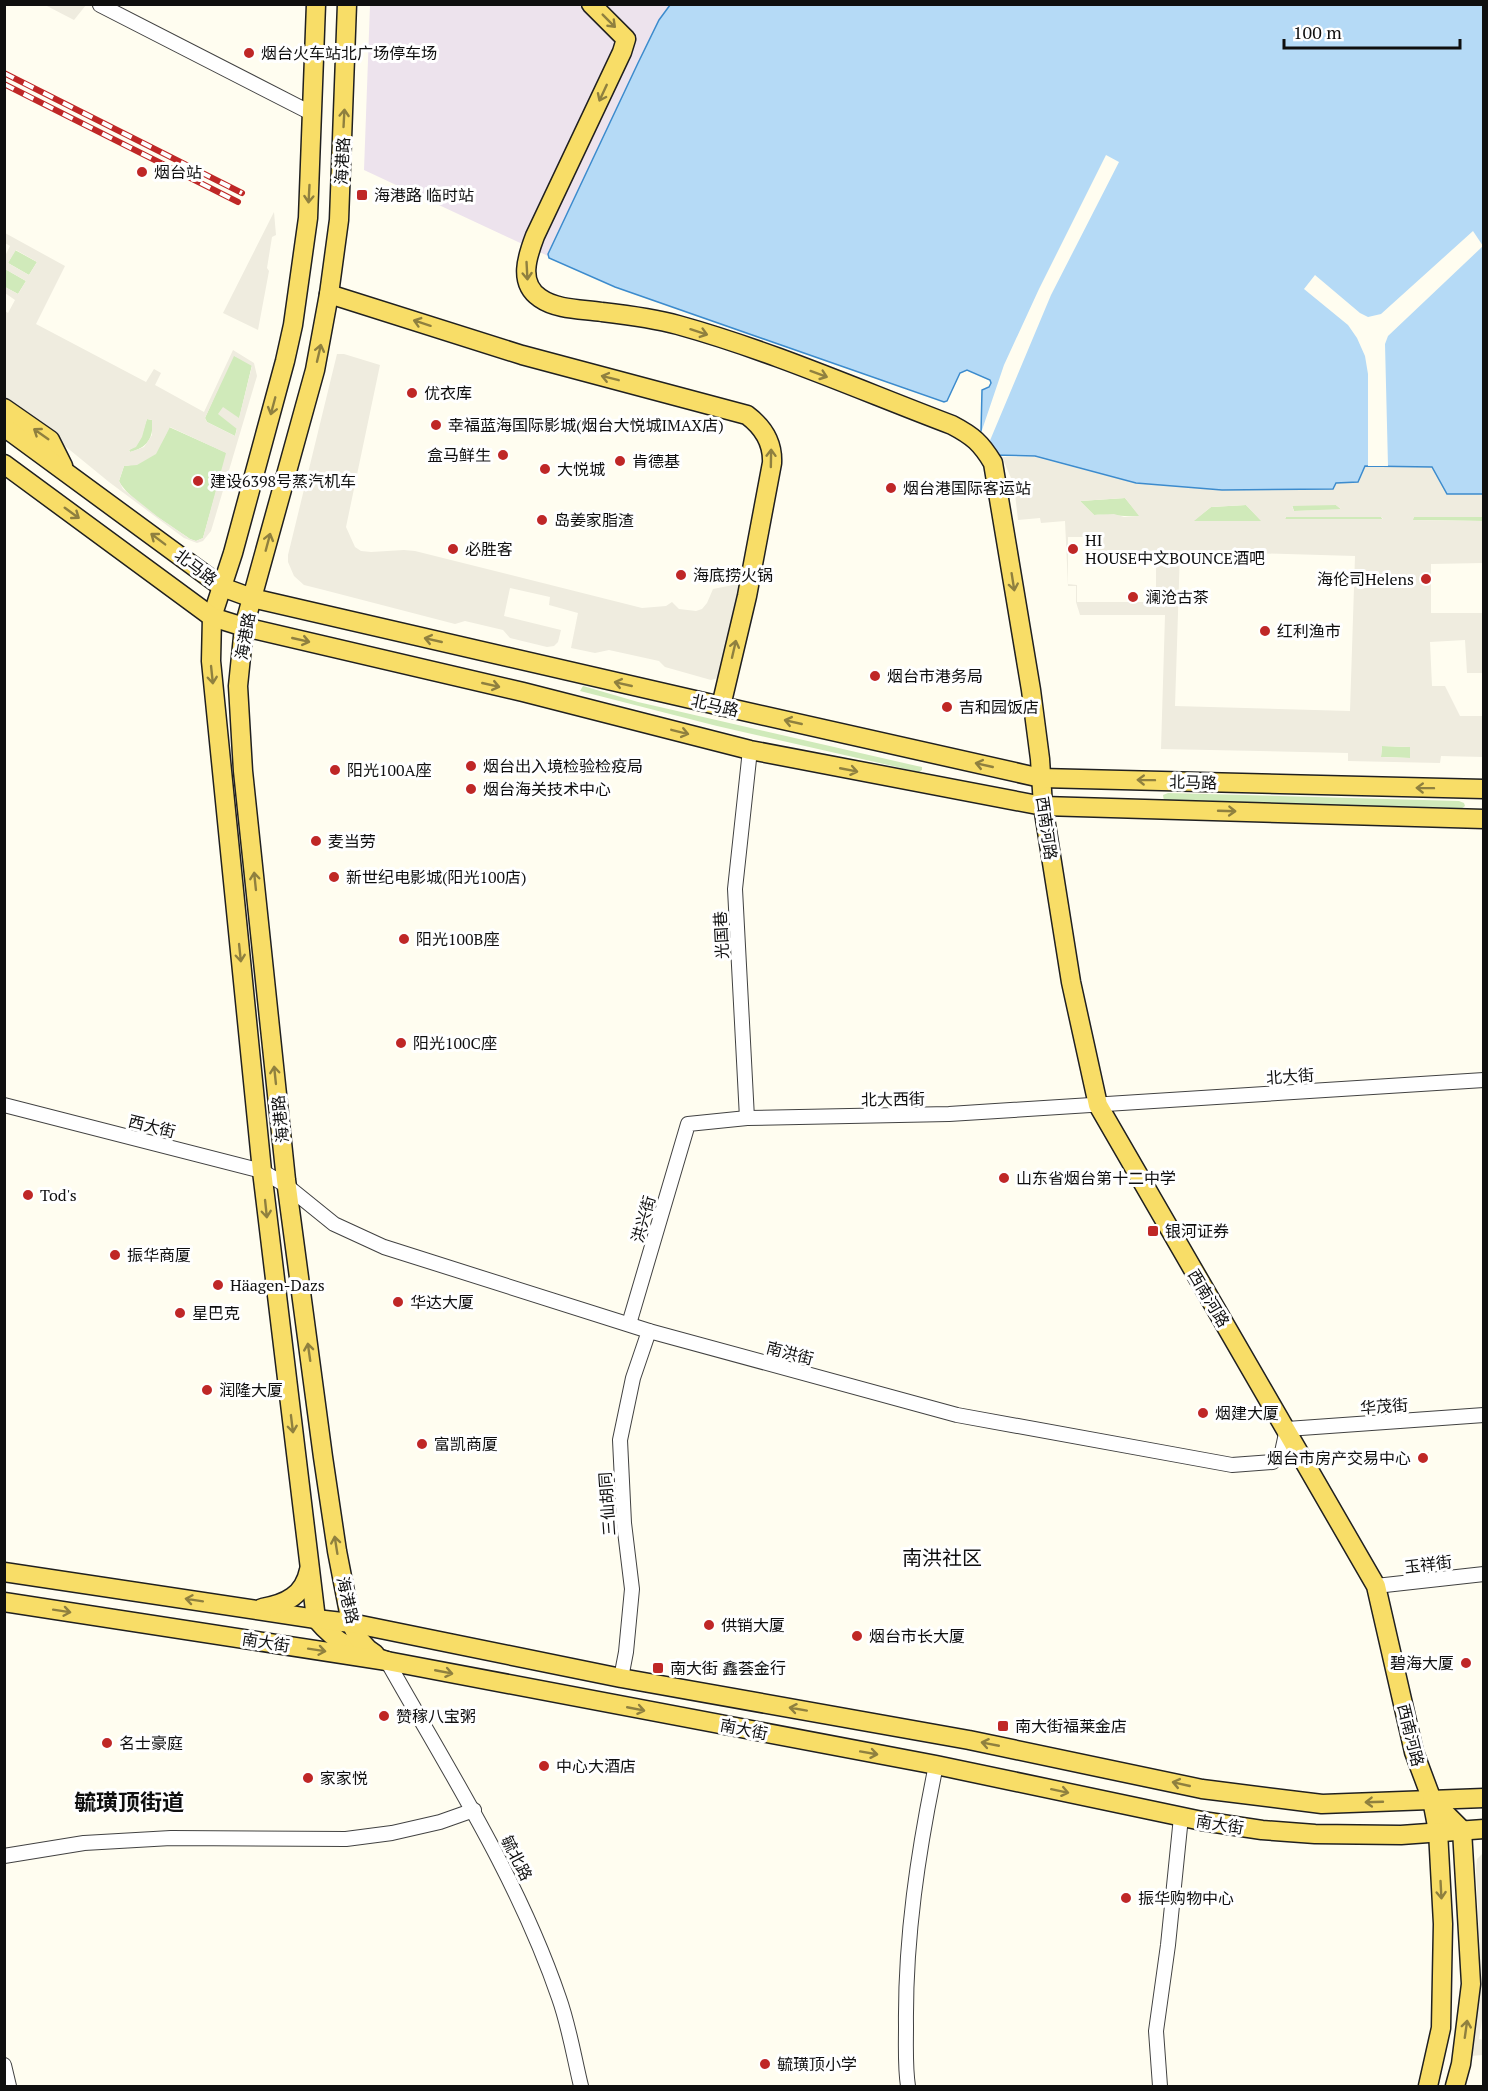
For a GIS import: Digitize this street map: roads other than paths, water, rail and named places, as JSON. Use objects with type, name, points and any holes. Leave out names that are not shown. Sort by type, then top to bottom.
[{"type":"main road","name":"海港路","points":[[316,4],[314,114],[307,227],[293,325],[233,553],[212,617],[211,661],[262,1172],[316,1619],[329,1635],[348,1648],[387,1661]]},
{"type":"main road","name":"海港路","points":[[347,4],[339,220],[329,294],[315,370],[244,627],[238,686],[243,771],[287,1186],[337,1551],[351,1623],[358,1638],[368,1649],[387,1661]]},
{"type":"main road","name":"西南河路","points":[[591,4],[626,39],[527,258],[525,269],[530,286],[538,297],[564,307],[660,320],[764,353],[952,425],[972,435],[984,448],[993,463],[1031,690],[1043,807],[1071,982],[1098,1105],[1376,1586],[1414,1752],[1432,1800],[1438,1831],[1443,1924],[1442,2028],[1428,2086]]},
{"type":"main road","points":[[329,294],[522,355],[747,415],[755,420],[770,442],[772,463],[747,596],[721,706]]},
{"type":"main road","points":[[4,408],[50,440],[66,471]]},
{"type":"main road","name":"北马路","points":[[4,427],[222,587],[252,598],[1041,777],[1484,789]]},
{"type":"main road","name":"北马路","points":[[4,464],[212,617],[244,627],[523,692],[750,750],[1043,807],[1484,819]]},
{"type":"main road","points":[[252,1609],[283,1603],[298,1594],[304,1587],[310,1566]]},
{"type":"main road","name":"南大街","points":[[4,1572],[351,1623],[621,1678],[969,1740],[1232,1793],[1322,1804],[1484,1798]]},
{"type":"main road","name":"南大街","points":[[4,1602],[387,1661],[936,1765],[1180,1817],[1262,1830],[1315,1834],[1401,1835],[1484,1829]]},
{"type":"main road","name":"西南河路","points":[[1432,1800],[1462,1830]]},
{"type":"main road","points":[[1455,2086],[1461,2064],[1471,1984],[1462,1830]]},
{"type":"street","points":[[100,4],[314,114]]},
{"type":"street","name":"光国巷","points":[[747,1118],[735,889],[750,750]]},
{"type":"street","name":"北大街","points":[[1098,1105],[1484,1080]]},
{"type":"street","name":"西大街","points":[[4,1105],[262,1172],[287,1186]]},
{"type":"street","name":"北大西街","points":[[688,1124],[747,1118],[949,1114],[1098,1105]]},
{"type":"street","name":"洪兴街","points":[[629,1324],[688,1124]]},
{"type":"street","name":"南洪街","points":[[287,1186],[333,1224],[384,1247],[649,1331],[957,1415],[1232,1465],[1273,1462],[1282,1452],[1287,1430]]},
{"type":"street","name":"三仙胡同","points":[[621,1678],[632,1589],[624,1523],[620,1440],[633,1378],[649,1331]]},
{"type":"street","name":"华茂街","points":[[1287,1430],[1484,1415]]},
{"type":"street","name":"玉祥街","points":[[1376,1586],[1484,1574]]},
{"type":"street","name":"毓北路","points":[[387,1661],[474,1810],[520,1903],[559,1999],[581,2086]]},
{"type":"street","points":[[908,2086],[906,1985],[912,1902],[923,1827],[936,1765]]},
{"type":"street","points":[[4,1856],[84,1843],[171,1838],[346,1839],[392,1833],[440,1822],[474,1810]]},
{"type":"street","points":[[1160,2086],[1156,2031],[1168,1945],[1180,1817]]},
{"type":"street","points":[[4,2065],[9,2086]]},
{"type":"water","points":[[670,5],[1483,5],[1483,494],[1447,494],[1432,467],[1365,466],[1358,482],[1336,483],[1333,489],[1222,490],[1136,483],[1035,456],[991,455],[981,433],[982,390],[989,387],[990,380],[967,370],[960,373],[947,401],[944,402],[615,287],[549,258],[548,254],[638,63],[659,20]]},
{"type":"railway","points":[[4,73],[242,193]]},
{"type":"railway","points":[[4,84],[238,202]]},
{"type":"place","name":"烟台火车站北广场停车场","points":[[249,53]]},
{"type":"place","name":"烟台站","points":[[142,172]]},
{"type":"place","name":"海港路 临时站","points":[[362,195]]},
{"type":"place","name":"优衣库","points":[[412,393]]},
{"type":"place","name":"幸福蓝海国际影城(烟台大悦城IMAX店)","points":[[436,425]]},
{"type":"place","name":"盒马鲜生","points":[[503,455]]},
{"type":"place","name":"肯德基","points":[[620,461]]},
{"type":"place","name":"大悦城","points":[[545,469]]},
{"type":"place","name":"建设6398号蒸汽机车","points":[[198,481]]},
{"type":"place","name":"烟台港国际客运站","points":[[891,488]]},
{"type":"place","name":"岛姜家脂渣","points":[[542,520]]},
{"type":"place","name":"必胜客","points":[[453,549]]},
{"type":"place","name":"HI HOUSE中文BOUNCE酒吧","points":[[1073,549]]},
{"type":"place","name":"海底捞火锅","points":[[681,575]]},
{"type":"place","name":"海伦司Helens","points":[[1426,579]]},
{"type":"place","name":"澜沧古茶","points":[[1133,597]]},
{"type":"place","name":"红利渔市","points":[[1265,631]]},
{"type":"place","name":"烟台市港务局","points":[[875,676]]},
{"type":"place","name":"吉和园饭店","points":[[947,707]]},
{"type":"place","name":"烟台出入境检验检疫局","points":[[471,766]]},
{"type":"place","name":"阳光100A座","points":[[335,770]]},
{"type":"place","name":"烟台海关技术中心","points":[[471,789]]},
{"type":"place","name":"麦当劳","points":[[316,841]]},
{"type":"place","name":"新世纪电影城(阳光100店)","points":[[334,877]]},
{"type":"place","name":"阳光100B座","points":[[404,939]]},
{"type":"place","name":"阳光100C座","points":[[401,1043]]},
{"type":"place","name":"山东省烟台第十二中学","points":[[1004,1178]]},
{"type":"place","name":"Tod's","points":[[28,1195]]},
{"type":"place","name":"银河证券","points":[[1153,1231]]},
{"type":"place","name":"振华商厦","points":[[115,1255]]},
{"type":"place","name":"Häagen-Dazs","points":[[218,1285]]},
{"type":"place","name":"华达大厦","points":[[398,1302]]},
{"type":"place","name":"星巴克","points":[[180,1313]]},
{"type":"place","name":"润隆大厦","points":[[207,1390]]},
{"type":"place","name":"烟建大厦","points":[[1203,1413]]},
{"type":"place","name":"富凯商厦","points":[[422,1444]]},
{"type":"place","name":"烟台市房产交易中心","points":[[1423,1458]]},
{"type":"place","name":"供销大厦","points":[[709,1625]]},
{"type":"place","name":"烟台市长大厦","points":[[857,1636]]},
{"type":"place","name":"碧海大厦","points":[[1466,1663]]},
{"type":"place","name":"南大街 鑫荟金行","points":[[658,1668]]},
{"type":"place","name":"赞稼八宝粥","points":[[384,1716]]},
{"type":"place","name":"南大街福莱金店","points":[[1003,1726]]},
{"type":"place","name":"名士豪庭","points":[[107,1743]]},
{"type":"place","name":"中心大酒店","points":[[544,1766]]},
{"type":"place","name":"家家悦","points":[[308,1778]]},
{"type":"place","name":"振华购物中心","points":[[1126,1898]]},
{"type":"place","name":"毓璜顶小学","points":[[765,2064]]},
{"type":"district","name":"南洪社区","points":[[942,1557]]},
{"type":"district","name":"毓璜顶街道","points":[[129,1801]]}]
